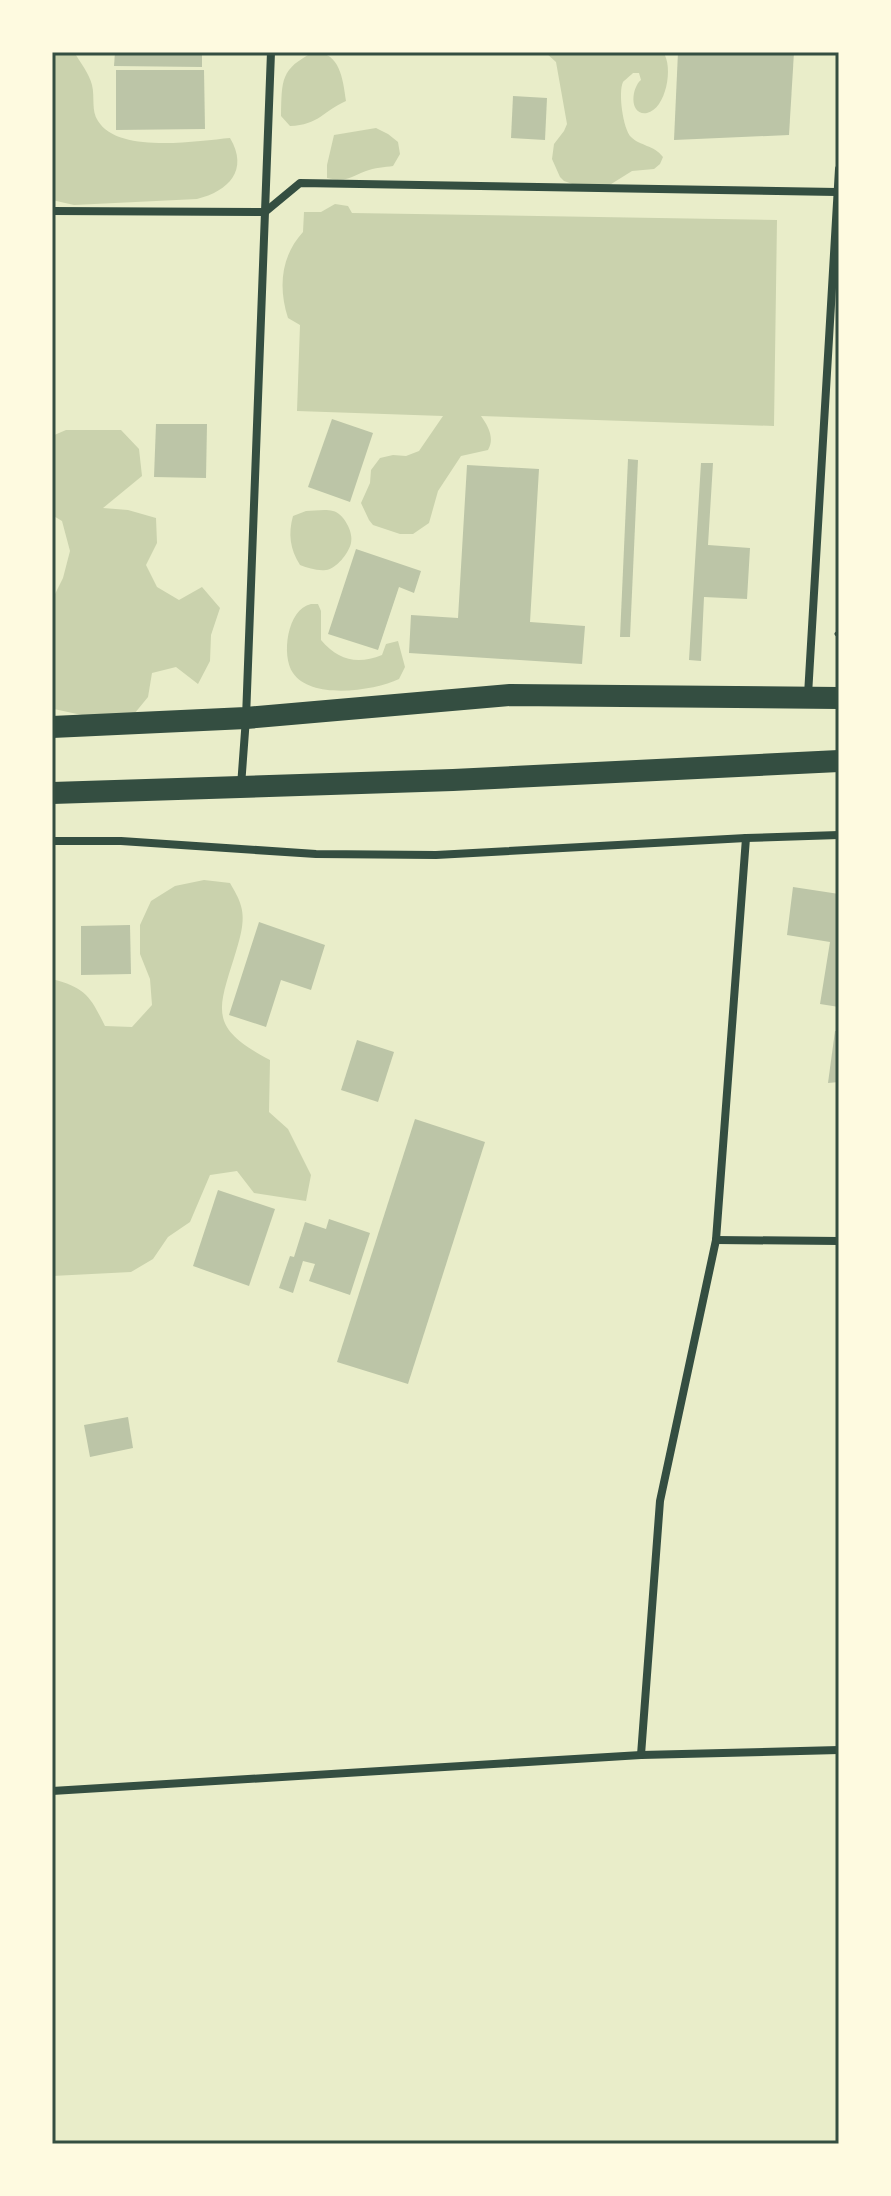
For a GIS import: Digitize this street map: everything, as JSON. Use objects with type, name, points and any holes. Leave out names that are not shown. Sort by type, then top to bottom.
[{"type":"highway","points":[[52,727],[246,718],[510,695],[839,698]]},
{"type":"highway","points":[[52,793],[469,780],[839,761]]},
{"type":"street","points":[[241,786],[271,52]]},
{"type":"street","points":[[807,699],[839,169]]},
{"type":"street","points":[[52,211],[265,212],[300,183],[837,192]]},
{"type":"street","points":[[52,841],[121,841],[316,854],[436,855],[839,835]]},
{"type":"street","points":[[641,1755],[660,1501],[716,1240],[746,838]]},
{"type":"street","points":[[716,1240],[839,1241]]},
{"type":"street","points":[[52,1791],[641,1755],[839,1750]]},
{"type":"green space","points":[[52,52],[74,52],[91,81],[96,117],[108,131],[140,142],[179,143],[230,138],[237,160],[233,178],[218,191],[197,199],[74,205],[52,200]]},
{"type":"green space","points":[[314,52],[330,57],[339,68],[346,101],[314,120],[290,126],[281,116],[285,77],[295,64]]},
{"type":"green space","points":[[545,52],[663,52],[668,77],[663,96],[654,110],[641,113],[635,106],[635,89],[641,80],[639,73],[633,73],[623,82],[621,94],[628,133],[659,153],[663,157],[660,164],[654,169],[632,171],[608,186],[578,186],[564,181],[552,159],[554,144],[567,124],[556,62]]},
{"type":"green space","points":[[376,128],[398,142],[400,154],[393,166],[343,179],[327,178],[334,135]]},
{"type":"green space","points":[[335,204],[348,206],[352,213],[777,220],[774,426],[481,416],[491,437],[490,446],[488,450],[461,456],[438,491],[429,523],[413,534],[400,534],[373,525],[361,503],[370,483],[371,470],[380,458],[406,456],[419,451],[443,416],[297,411],[300,325],[288,318],[283,295],[284,272],[290,251],[303,232],[304,212],[321,212]]},
{"type":"green space","points":[[66,430],[121,430],[139,449],[142,476],[103,508],[128,510],[156,518],[157,543],[146,565],[157,587],[179,600],[202,587],[220,608],[211,635],[210,661],[198,684],[176,667],[152,673],[148,697],[130,719],[105,720],[52,706],[52,600],[63,578],[70,551],[62,521],[52,515],[52,436]]},
{"type":"green space","points":[[306,511],[337,512],[349,529],[350,547],[342,560],[330,569],[316,570],[300,565],[294,553],[290,535],[293,516]]},
{"type":"green space","points":[[311,604],[318,604],[321,611],[321,640],[348,659],[364,660],[382,655],[386,644],[398,641],[405,667],[399,679],[374,687],[343,691],[302,682],[289,665],[288,634],[296,614]]},
{"type":"green space","points":[[204,880],[230,883],[240,903],[242,927],[225,986],[222,1014],[226,1026],[235,1037],[270,1060],[269,1112],[288,1129],[311,1175],[306,1201],[254,1193],[237,1171],[210,1175],[190,1222],[168,1237],[153,1259],[131,1272],[52,1276],[52,979],[73,986],[86,995],[105,1026],[132,1027],[152,1005],[150,979],[140,954],[140,925],[151,901],[175,886]]},
{"type":"building","points":[[115,52],[202,52],[202,67],[114,66]]},
{"type":"building","points":[[678,52],[794,52],[789,135],[674,140]]},
{"type":"building","points":[[116,70],[204,70],[205,129],[116,130]]},
{"type":"building","points":[[513,96],[547,98],[545,140],[511,138]]},
{"type":"building","points":[[332,419],[373,433],[350,502],[308,487]]},
{"type":"building","points":[[156,424],[207,424],[206,478],[154,477]]},
{"type":"building","points":[[628,459],[638,460],[630,637],[620,637]]},
{"type":"building","points":[[701,463],[713,463],[708,545],[750,548],[747,599],[704,597],[701,661],[689,660]]},
{"type":"building","points":[[467,465],[539,469],[530,622],[585,626],[582,664],[409,653],[411,615],[458,618]]},
{"type":"building","points":[[356,549],[421,571],[414,593],[399,587],[378,650],[328,634]]},
{"type":"building","points":[[793,887],[839,894],[839,1007],[820,1004],[830,942],[787,935]]},
{"type":"building","points":[[259,922],[325,945],[311,990],[281,980],[266,1027],[229,1015]]},
{"type":"building","points":[[130,925],[131,974],[81,975],[81,926]]},
{"type":"building","points":[[835,1031],[839,1031],[839,1082],[828,1083]]},
{"type":"building","points":[[357,1040],[394,1052],[378,1102],[341,1090]]},
{"type":"building","points":[[415,1119],[485,1142],[408,1384],[337,1362]]},
{"type":"building","points":[[218,1190],[275,1209],[249,1286],[193,1266]]},
{"type":"building","points":[[329,1219],[370,1233],[350,1295],[309,1281],[315,1264],[303,1261],[293,1293],[279,1288],[290,1256],[294,1257],[305,1222],[326,1229]]},
{"type":"building","points":[[128,1417],[133,1448],[90,1457],[84,1425]]}]
